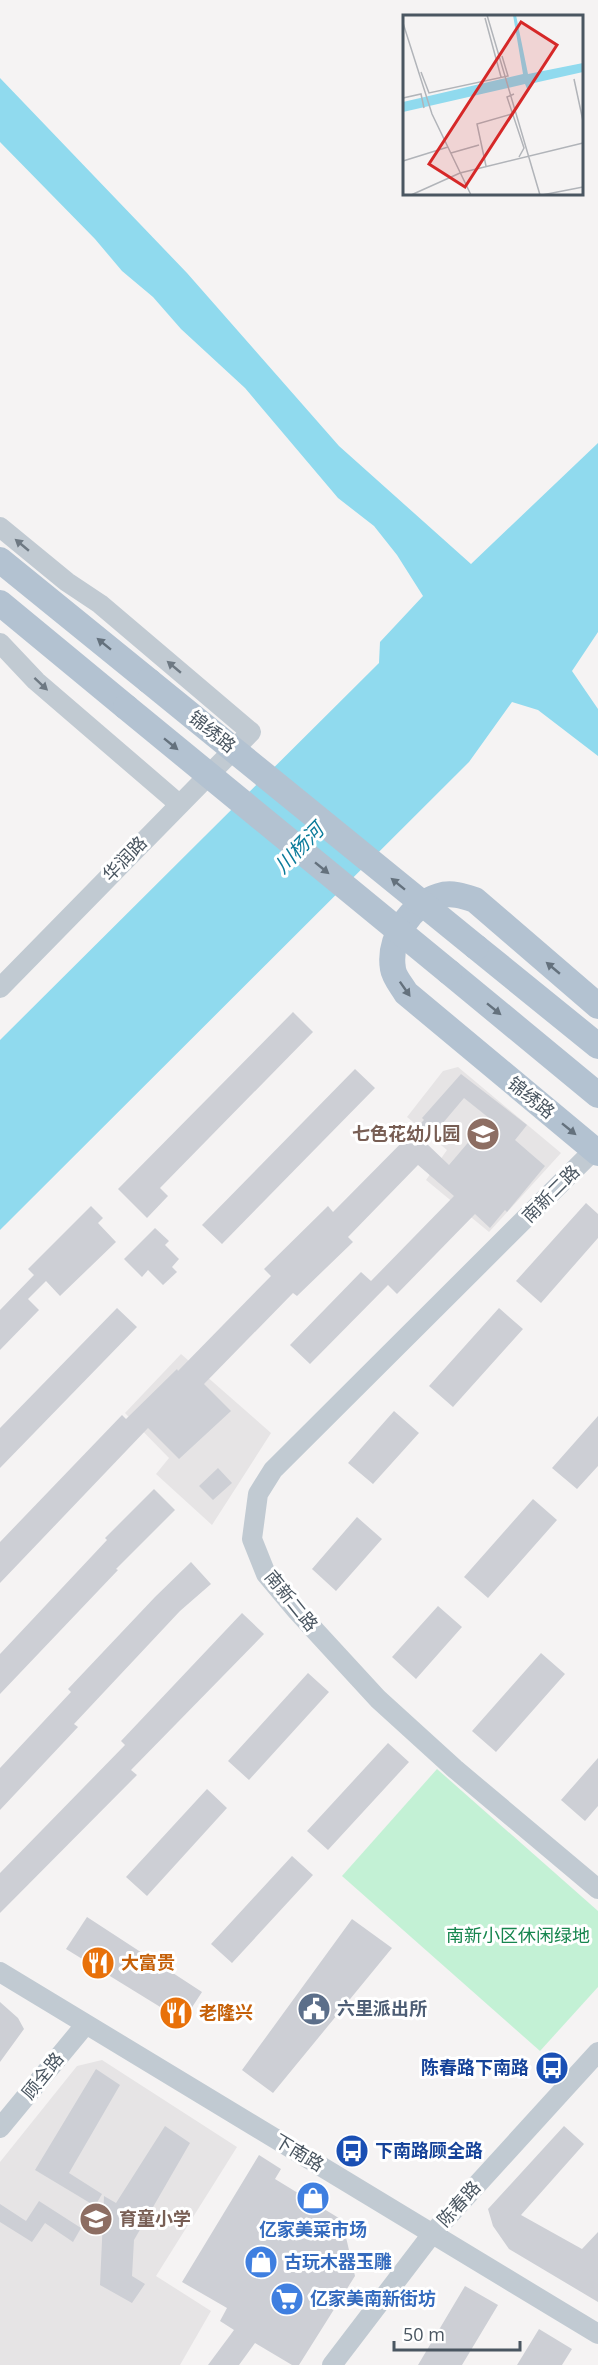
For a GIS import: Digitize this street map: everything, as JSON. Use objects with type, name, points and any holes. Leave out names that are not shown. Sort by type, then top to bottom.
[{"type":"main road","name":"锦绣路","points":[[0,560],[598,1046]]},
{"type":"main road","name":"锦绣路","points":[[0,603],[598,1095]]},
{"type":"main road","name":"锦绣路","points":[[596,1152],[406,993],[393,970],[394,944],[401,926],[418,908],[438,896],[456,894],[475,900],[598,1006]]},
{"type":"street","name":"华润路","points":[[0,527],[67,582],[100,604],[251,732],[0,988]]},
{"type":"street","points":[[0,642],[36,681],[179,804]]},
{"type":"street","name":"南新二路","points":[[596,1152],[273,1470],[258,1494],[252,1539],[266,1574],[378,1699],[455,1769],[598,1889]]},
{"type":"street","name":"下南路","points":[[0,1972],[598,2334]]},
{"type":"street","name":"顾全路","points":[[0,2128],[86,2024]]},
{"type":"street","name":"陈春路","points":[[332,2365],[432,2234],[598,2052]]},
{"type":"shaded area","name":"七色花幼儿园","points":[[458,1067],[561,1153],[489,1232],[426,1180],[447,1150],[407,1117],[443,1071]]},
{"type":"shaded area","points":[[181,1354],[271,1433],[212,1525],[156,1474],[169,1458],[125,1413]]},
{"type":"shaded area","name":"育童小学","points":[[102,2060],[237,2147],[156,2276],[211,2311],[180,2365],[0,2365],[0,2162],[77,2066]]},
{"type":"green space","name":"南新小区休闲绿地","points":[[437,1769],[598,1911],[598,1987],[540,2051],[342,1876]]},
{"type":"water","name":"川杨河","points":[[0,78],[187,273],[339,446],[471,564],[598,443],[598,632],[572,671],[598,709],[598,756],[538,710],[512,702],[469,762],[0,1230],[0,1040],[379,663],[380,642],[423,596],[397,555],[374,526],[338,498],[245,388],[181,329],[153,297],[122,271],[95,239],[0,142]]},
{"type":"building","points":[[293,1012],[313,1032],[160,1188],[168,1196],[147,1218],[118,1189]]},
{"type":"building","points":[[355,1069],[375,1088],[222,1244],[202,1225]]},
{"type":"building","points":[[461,1074],[527,1125],[515,1140],[545,1166],[507,1212],[505,1210],[490,1228],[475,1214],[397,1294],[388,1285],[310,1364],[290,1345],[361,1272],[371,1281],[454,1196],[418,1165],[348,1237],[353,1242],[297,1296],[293,1293],[204,1384],[231,1411],[179,1459],[148,1428],[0,1583],[0,1542],[122,1415],[126,1419],[177,1369],[178,1371],[271,1276],[264,1269],[328,1206],[333,1212],[424,1120],[422,1118]],"holes":[[[464,1098],[489,1118],[449,1165],[426,1143]]]},
{"type":"building","points":[[586,1203],[598,1214],[598,1238],[541,1303],[516,1281]]},
{"type":"building","points":[[91,1206],[103,1218],[98,1223],[116,1242],[60,1296],[46,1281],[28,1299],[39,1310],[0,1350],[0,1310],[34,1275],[28,1269]]},
{"type":"building","points":[[155,1228],[169,1241],[165,1245],[179,1259],[172,1267],[177,1272],[163,1285],[148,1270],[142,1277],[124,1259]]},
{"type":"building","points":[[117,1308],[137,1327],[0,1468],[0,1428]]},
{"type":"building","points":[[499,1308],[523,1329],[453,1407],[429,1386]]},
{"type":"building","points":[[394,1411],[419,1433],[373,1484],[348,1463]]},
{"type":"building","points":[[598,1416],[598,1466],[577,1489],[552,1468]]},
{"type":"building","points":[[218,1468],[232,1483],[213,1500],[199,1486]]},
{"type":"building","points":[[154,1489],[175,1510],[116,1569],[118,1570],[0,1694],[0,1654],[107,1540],[105,1538]]},
{"type":"building","points":[[533,1499],[557,1520],[488,1598],[464,1577]]},
{"type":"building","points":[[357,1517],[382,1539],[336,1591],[312,1569]]},
{"type":"building","points":[[191,1562],[211,1584],[180,1611],[74,1724],[78,1727],[0,1810],[0,1768],[71,1692],[68,1689]]},
{"type":"building","points":[[438,1606],[462,1627],[416,1679],[392,1657]]},
{"type":"building","points":[[242,1613],[264,1634],[131,1770],[137,1775],[0,1913],[0,1873],[125,1745],[121,1741]]},
{"type":"building","points":[[541,1653],[565,1674],[496,1752],[472,1731]]},
{"type":"building","points":[[308,1673],[329,1692],[249,1780],[228,1761]]},
{"type":"building","points":[[388,1743],[409,1762],[328,1850],[307,1831]]},
{"type":"building","points":[[598,1758],[598,1806],[585,1821],[561,1800]]},
{"type":"building","points":[[207,1789],[227,1808],[147,1896],[126,1877]]},
{"type":"building","points":[[292,1856],[313,1875],[232,1963],[211,1944]]},
{"type":"building","points":[[87,1917],[202,1992],[183,2021],[66,1949]]},
{"type":"building","name":"六里派出所","points":[[352,1919],[392,1948],[273,2093],[242,2070]]},
{"type":"building","points":[[0,2002],[18,2018],[24,2029],[0,2062]]},
{"type":"building","points":[[96,2069],[120,2085],[69,2173],[102,2194],[95,2206],[35,2170]]},
{"type":"building","points":[[165,2126],[190,2143],[134,2240],[132,2276],[145,2284],[132,2303],[100,2285],[104,2196],[116,2203]]},
{"type":"building","points":[[564,2126],[584,2144],[521,2215],[582,2249],[598,2232],[598,2302],[509,2249],[493,2226],[488,2209]]},
{"type":"building","name":"亿家美南新街坊","points":[[259,2155],[281,2169],[275,2179],[342,2220],[355,2276],[299,2365],[292,2365],[255,2343],[239,2365],[208,2365],[234,2330],[220,2321],[227,2308],[182,2282]]},
{"type":"building","points":[[39,2201],[81,2228],[73,2242],[45,2223],[32,2242],[0,2222],[0,2204],[26,2221]]},
{"type":"building","points":[[465,2286],[498,2305],[462,2365],[418,2365]]},
{"type":"building","points":[[539,2329],[572,2349],[562,2365],[517,2365]]},
{"type":"place","name":"七色花幼儿园","points":[[483,1134]]},
{"type":"place","name":"大富贵","points":[[98,1963]]},
{"type":"place","name":"六里派出所","points":[[314,2009]]},
{"type":"place","name":"老隆兴","points":[[176,2013]]},
{"type":"place","name":"陈春路下南路","points":[[552,2068]]},
{"type":"place","name":"下南路顾全路","points":[[352,2151]]},
{"type":"place","name":"亿家美菜市场","points":[[313,2198]]},
{"type":"place","name":"育童小学","points":[[96,2219]]},
{"type":"place","name":"古玩木器玉雕","points":[[261,2262]]},
{"type":"place","name":"亿家美南新街坊","points":[[287,2299]]}]
